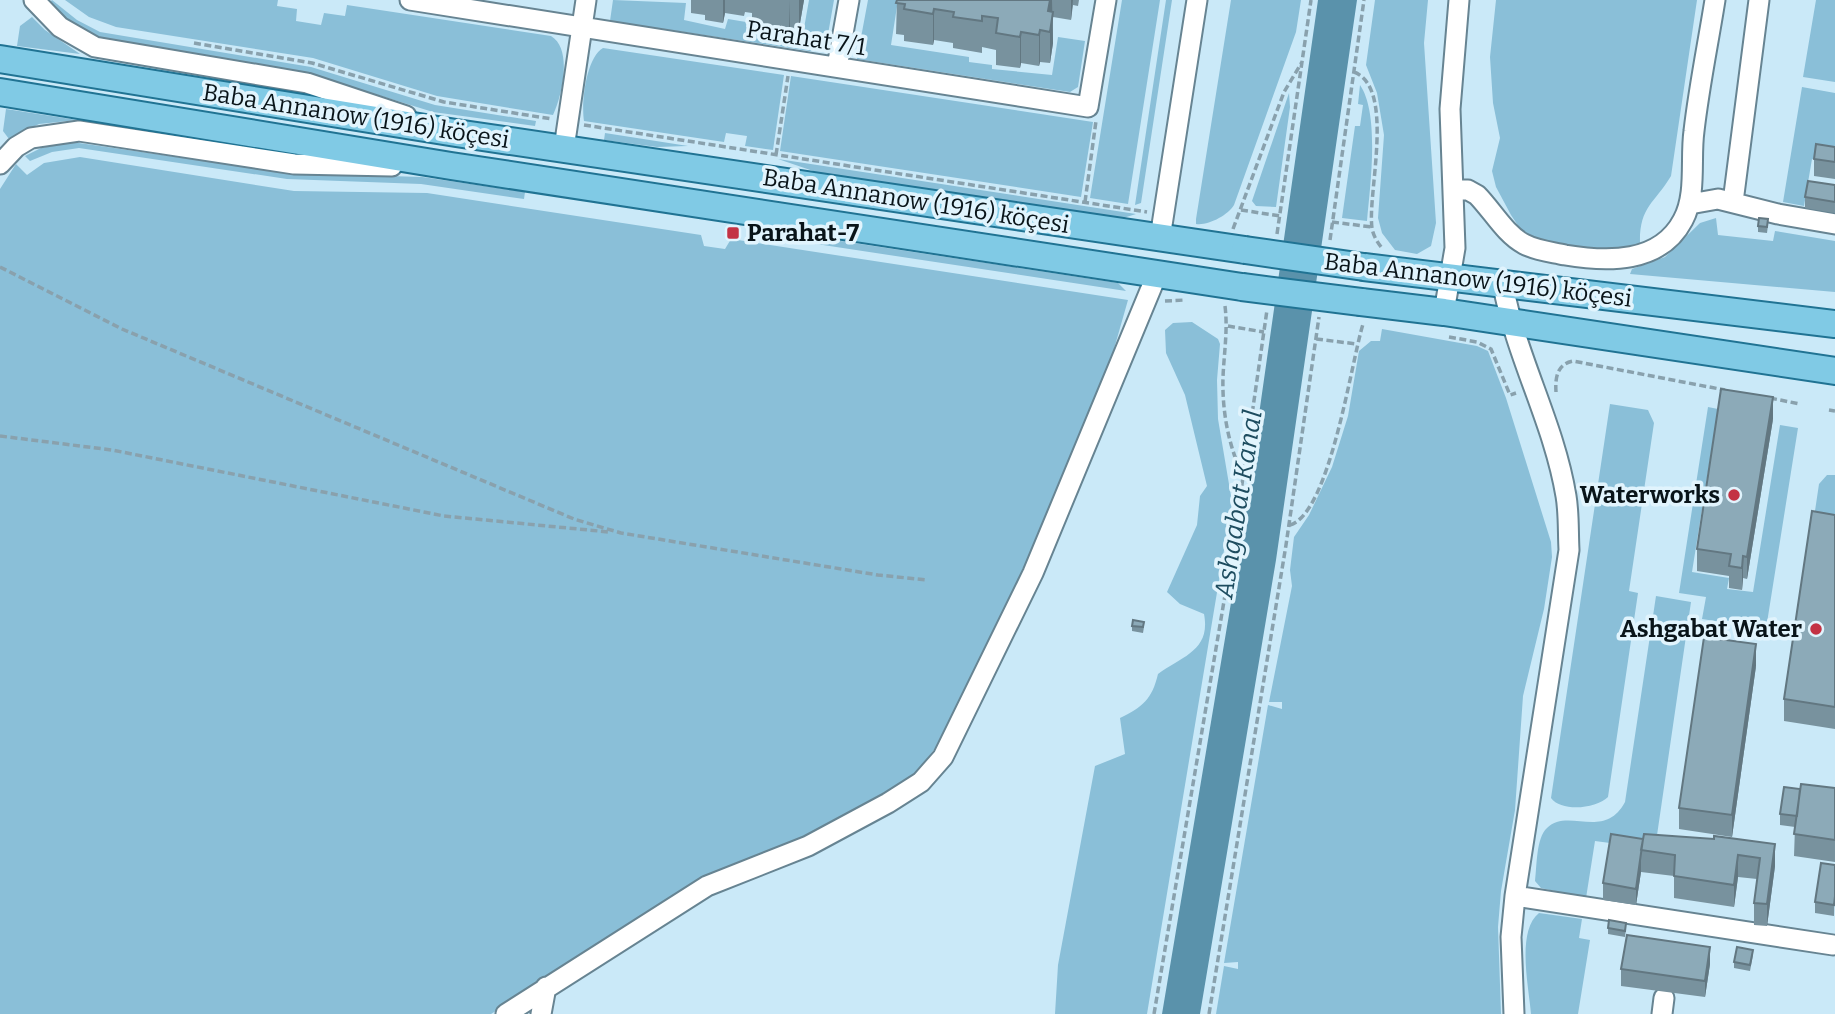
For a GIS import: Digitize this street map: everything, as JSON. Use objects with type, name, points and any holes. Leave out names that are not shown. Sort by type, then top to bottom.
[{"type":"main road","name":"Baba Annanow (1916) köçesi","points":[[0,59],[456,133],[1160,238],[1238,240],[1375,260],[1448,277],[1503,285],[1828,322]]},
{"type":"main road","name":"Baba Annanow (1916) köçesi","points":[[0,92],[451,166],[1157,274],[1233,295],[1442,323],[1509,321],[1831,371]]},
{"type":"street","points":[[34,0],[60,27],[95,47],[307,83],[456,133]]},
{"type":"street","name":"Parahat 7/1","points":[[410,0],[1088,107],[1106,0]]},
{"type":"street","points":[[564,148],[586,0]]},
{"type":"street","points":[[837,67],[849,0]]},
{"type":"street","points":[[1160,238],[1196,0]]},
{"type":"street","points":[[1442,323],[1455,248],[1450,108],[1460,0]]},
{"type":"street","points":[[1454,190],[1468,190],[1477,195],[1523,244],[1535,249],[1598,259],[1632,259],[1675,233],[1690,204],[1694,131],[1715,0]]},
{"type":"street","points":[[1733,202],[1759,0]]},
{"type":"street","name":"Baba Annanow (1916) köçesi","points":[[0,164],[16,147],[31,138],[79,131],[294,164],[451,166]]},
{"type":"street","points":[[1690,204],[1718,199],[1778,214],[1835,224]]},
{"type":"street","points":[[506,1014],[708,886],[808,846],[888,803],[921,782],[943,757],[1033,573],[1157,274]]},
{"type":"street","points":[[1503,285],[1509,321],[1557,457],[1567,497],[1569,550],[1515,896],[1511,937],[1514,1014]]},
{"type":"street","points":[[1515,896],[1833,945]]},
{"type":"street","points":[[541,1014],[546,987]]},
{"type":"path","points":[[1276,242],[1311,0]]},
{"type":"path","points":[[1329,248],[1364,0]]},
{"type":"path","points":[[1238,240],[1240,210],[1284,92],[1302,61]]},
{"type":"path","points":[[1354,72],[1366,80],[1375,108],[1377,135],[1372,227],[1375,260]]},
{"type":"path","points":[[776,155],[788,75]]},
{"type":"path","points":[[1085,202],[1097,122]]},
{"type":"path","points":[[587,126],[1138,210]]},
{"type":"path","points":[[1240,210],[1280,216]]},
{"type":"path","points":[[1332,222],[1372,227]]},
{"type":"path","points":[[0,267],[121,329],[288,401],[574,519],[621,533]]},
{"type":"path","points":[[1233,295],[1227,326],[1223,380],[1225,414],[1233,453],[1242,474]]},
{"type":"path","points":[[1154,1014],[1232,554],[1267,306]]},
{"type":"path","points":[[1289,526],[1298,523],[1306,513],[1328,466],[1342,419],[1364,322],[1357,311]]},
{"type":"path","points":[[1209,1014],[1289,526],[1319,313]]},
{"type":"path","points":[[1442,323],[1491,349],[1510,395],[1513,394]]},
{"type":"path","points":[[1227,326],[1264,332]]},
{"type":"path","points":[[1316,339],[1357,344]]},
{"type":"path","points":[[1556,392],[1557,373],[1561,366],[1573,360],[1734,391]]},
{"type":"path","points":[[1760,397],[1800,404]]},
{"type":"path","points":[[1829,410],[1835,411]]},
{"type":"path","points":[[0,436],[112,450],[444,516],[621,533],[927,580]]},
{"type":"shaded area","points":[[52,0],[77,20],[100,32],[311,67],[435,105],[536,121],[535,126],[433,112],[310,74],[99,39],[82,32],[47,5]]},
{"type":"shaded area","points":[[65,0],[278,0],[277,6],[297,9],[296,21],[321,25],[324,13],[345,16],[347,5],[551,36],[562,51],[564,73],[553,115],[437,96],[313,58],[116,27],[89,17]]},
{"type":"shaded area","points":[[613,0],[686,3],[684,20],[725,29],[728,19],[746,22],[746,27],[755,29],[755,33],[792,38],[793,33],[803,34],[809,0],[834,0],[827,40],[810,51],[610,21]]},
{"type":"shaded area","points":[[868,0],[898,0],[891,45],[969,57],[969,62],[992,65],[992,69],[1052,75],[1058,37],[1085,41],[1078,87],[1070,92],[857,59]]},
{"type":"shaded area","points":[[1122,0],[1160,0],[1128,204],[1090,198]]},
{"type":"shaded area","points":[[1166,0],[1172,0],[1141,203],[1135,205]]},
{"type":"shaded area","points":[[1231,0],[1301,0],[1296,32],[1234,205],[1217,219],[1196,224],[1196,219]]},
{"type":"shaded area","points":[[1318,0],[1357,0],[1276,560],[1200,1014],[1162,1014],[1239,555]]},
{"type":"shaded area","points":[[1375,0],[1428,0],[1424,43],[1436,223],[1431,246],[1417,254],[1395,250],[1382,233],[1378,218],[1384,135],[1377,93],[1366,65]]},
{"type":"shaded area","points":[[1496,0],[1697,0],[1671,176],[1645,214],[1640,244],[1632,250],[1605,251],[1538,242],[1523,233],[1511,215],[1496,187],[1492,171],[1500,138],[1493,103],[1490,57]]},
{"type":"shaded area","points":[[1816,0],[1835,0],[1835,82],[1803,77]]},
{"type":"shaded area","points":[[32,17],[45,30],[80,54],[17,46],[20,26]]},
{"type":"shaded area","points":[[603,48],[784,75],[773,150],[745,146],[747,136],[726,133],[724,142],[584,121],[584,93],[589,71],[592,61]]},
{"type":"shaded area","points":[[791,76],[1093,122],[1081,197],[780,151]]},
{"type":"shaded area","points":[[1360,85],[1366,98],[1372,132],[1367,221],[1342,218],[1355,126],[1360,126],[1363,105],[1358,104]]},
{"type":"shaded area","points":[[1802,87],[1835,93],[1835,162],[1812,159],[1804,206],[1783,202]]},
{"type":"shaded area","points":[[1289,93],[1290,107],[1276,207],[1256,206],[1252,201]]},
{"type":"shaded area","points":[[6,109],[77,120],[39,124],[9,139],[3,131]]},
{"type":"shaded area","points":[[605,133],[688,146],[657,147],[604,140]]},
{"type":"shaded area","points":[[72,142],[288,173],[422,177],[525,192],[524,199],[421,184],[287,179],[79,148],[52,152],[30,161],[25,156],[41,148]]},
{"type":"shaded area","points":[[80,157],[294,191],[427,193],[701,235],[704,246],[725,249],[731,239],[1128,300],[1108,370],[1076,441],[1026,572],[940,742],[915,774],[891,791],[814,832],[702,879],[491,1014],[0,1014],[0,189],[16,164],[27,175],[44,163]]},
{"type":"shaded area","points":[[778,159],[1136,214],[1120,219],[819,173]]},
{"type":"shaded area","points":[[1716,218],[1718,235],[1773,241],[1775,231],[1835,241],[1835,292],[1630,274],[1632,269],[1665,257],[1700,223]]},
{"type":"shaded area","points":[[814,237],[1118,283],[1126,291],[777,238]]},
{"type":"shaded area","points":[[1192,322],[1218,339],[1220,344],[1218,419],[1232,502],[1147,1014],[1055,1014],[1058,965],[1095,766],[1125,754],[1120,718],[1145,701],[1153,690],[1158,674],[1193,651],[1203,636],[1205,626],[1204,614],[1180,604],[1167,592],[1197,525],[1200,496],[1207,486],[1185,395],[1166,353],[1165,330],[1173,323]]},
{"type":"shaded area","points":[[1382,329],[1477,346],[1488,351],[1506,398],[1551,542],[1552,557],[1544,609],[1523,696],[1515,810],[1501,891],[1498,927],[1501,1014],[1216,1014],[1224,966],[1238,969],[1238,962],[1224,963],[1268,705],[1282,709],[1282,702],[1269,702],[1292,586],[1290,570],[1294,537],[1309,515],[1332,467],[1348,416],[1359,351],[1371,341],[1380,341]]},
{"type":"shaded area","points":[[1610,404],[1648,410],[1654,423],[1629,591],[1638,593],[1608,797],[1595,804],[1570,807],[1551,798]]},
{"type":"shaded area","points":[[1708,407],[1718,409],[1692,572],[1729,578],[1727,589],[1753,592],[1780,425],[1798,428],[1766,629],[1702,619],[1706,597],[1679,593]]},
{"type":"shaded area","points":[[1827,475],[1835,475],[1835,534],[1812,531],[1819,484]]},
{"type":"shaded area","points":[[1656,596],[1691,602],[1655,849],[1595,841],[1586,898],[1541,888],[1535,881],[1537,860],[1541,838],[1547,828],[1556,822],[1607,820],[1625,802]]},
{"type":"shaded area","points":[[1539,913],[1582,919],[1579,938],[1590,940],[1578,1014],[1531,1014],[1526,946],[1532,921]]},
{"type":"building","points":[[897,0],[1050,0],[1048,11],[1053,12],[1050,32],[1040,30],[1039,35],[1021,32],[1020,37],[996,33],[998,18],[982,16],[982,21],[953,17],[954,12],[934,9],[933,14],[904,9],[905,4],[896,3]]},
{"type":"building","points":[[1816,144],[1835,147],[1835,162],[1814,159]]},
{"type":"building","points":[[1808,181],[1835,185],[1835,202],[1805,197]]},
{"type":"building","points":[[1759,218],[1768,219],[1767,227],[1758,226]]},
{"type":"building","name":"Waterworks","points":[[1721,389],[1773,397],[1747,557],[1743,556],[1742,568],[1729,566],[1731,554],[1697,549]]},
{"type":"building","name":"Ashgabat Water","points":[[1812,511],[1835,515],[1835,707],[1784,699]]},
{"type":"building","points":[[1133,620],[1144,622],[1143,627],[1132,626]]},
{"type":"building","points":[[1704,637],[1756,644],[1732,815],[1679,808]]},
{"type":"building","points":[[1801,784],[1835,788],[1835,840],[1794,834]]},
{"type":"building","points":[[1784,787],[1800,789],[1797,816],[1780,814]]},
{"type":"building","points":[[1611,834],[1643,839],[1636,889],[1603,883]]},
{"type":"building","points":[[1644,834],[1714,839],[1714,836],[1775,844],[1767,904],[1754,903],[1760,858],[1738,855],[1734,885],[1674,876],[1675,855],[1641,850]]},
{"type":"building","points":[[1821,863],[1835,865],[1834,905],[1815,902]]},
{"type":"building","points":[[1609,920],[1626,923],[1625,931],[1608,928]]},
{"type":"building","points":[[1627,935],[1710,947],[1705,981],[1621,969]]},
{"type":"building","points":[[1737,947],[1753,950],[1750,965],[1734,962]]},
{"type":"place","name":"Parahat-7","points":[[733,233]]},
{"type":"place","name":"Waterworks","points":[[1734,495]]},
{"type":"place","name":"Ashgabat Water","points":[[1816,629]]},
{"type":"water label","name":"Ashgabat Kanal","points":[[1238,504]]}]
